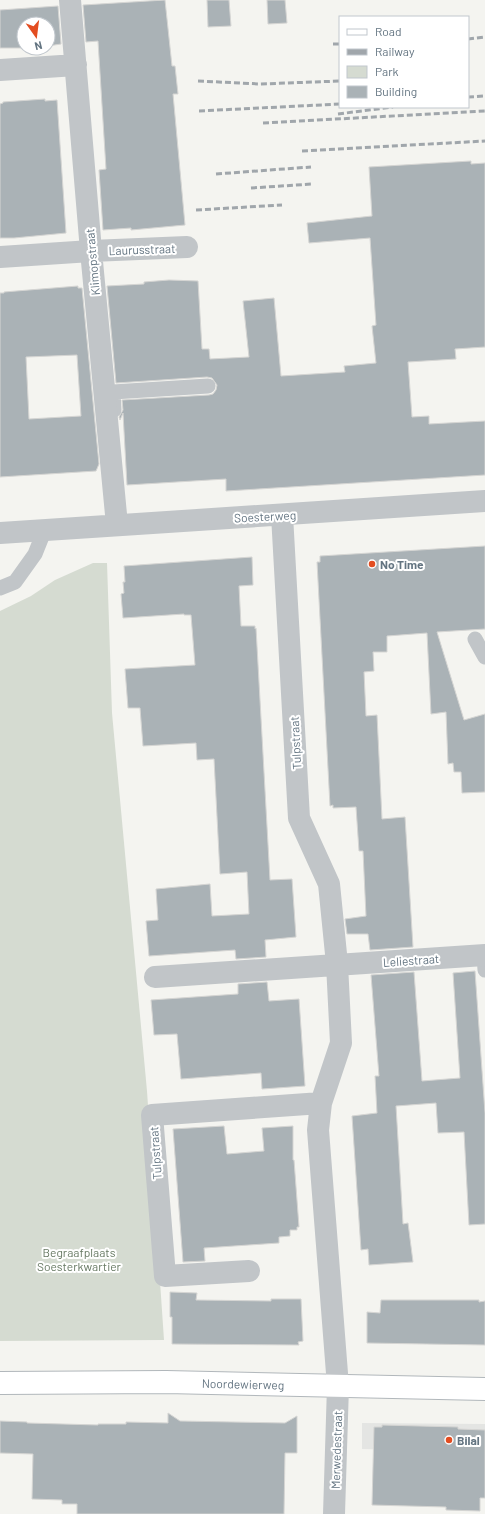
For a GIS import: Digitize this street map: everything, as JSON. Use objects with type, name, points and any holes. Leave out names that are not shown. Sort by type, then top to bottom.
[{"type":"street","name":"Klimopstraat","points":[[70,0],[91,251],[119,524]]},
{"type":"street","points":[[0,70],[76,65]]},
{"type":"street","name":"Laurusstraat","points":[[0,257],[187,247]]},
{"type":"street","name":"Soesterweg","points":[[0,533],[485,501]]},
{"type":"street","name":"Tulpstraat","points":[[282,515],[299,818],[329,884],[337,964],[341,1043],[321,1103],[318,1130],[338,1386]]},
{"type":"street","name":"Leliestraat","points":[[337,964],[485,960]]},
{"type":"street","points":[[155,977],[337,964]]},
{"type":"street","name":"Tulpstraat","points":[[249,1271],[165,1276],[152,1115],[321,1103]]},
{"type":"street","name":"Noordewierweg","points":[[0,1382],[166,1382],[485,1389]]},
{"type":"street","name":"Merwedestraat","points":[[334,1514],[338,1386]]},
{"type":"lane","points":[[119,524],[113,392],[208,386]]},
{"type":"lane","points":[[0,588],[15,582],[35,554],[45,529]]},
{"type":"lane","points":[[475,639],[485,657]]},
{"type":"shaded area","points":[[362,1423],[485,1424],[485,1452],[362,1449]]},
{"type":"green space","name":"Begraafplaats Soesterkwartier","points":[[93,563],[107,563],[112,713],[147,1091],[164,1340],[0,1341],[0,611],[31,596],[55,580]]},
{"type":"building","points":[[165,0],[172,66],[175,66],[178,94],[173,94],[185,225],[131,230],[131,228],[103,230],[99,170],[106,169],[98,41],[86,42],[83,5]]},
{"type":"building","points":[[207,0],[229,0],[231,26],[208,27]]},
{"type":"building","points":[[267,0],[285,0],[287,23],[268,24]]},
{"type":"building","points":[[58,6],[61,44],[56,45],[56,16],[16,16],[16,48],[0,48],[0,10]]},
{"type":"building","points":[[45,99],[45,101],[57,100],[66,233],[0,238],[0,104],[3,102]]},
{"type":"building","points":[[471,161],[471,164],[485,163],[485,347],[455,349],[456,359],[408,362],[412,417],[429,416],[429,424],[485,421],[485,475],[226,491],[226,479],[127,485],[123,413],[120,420],[119,417],[123,410],[122,400],[209,395],[213,394],[217,385],[212,378],[207,377],[116,383],[107,286],[144,284],[144,282],[169,280],[198,281],[202,349],[209,349],[210,359],[249,357],[243,301],[274,298],[281,376],[345,372],[344,366],[376,363],[372,326],[376,325],[370,238],[309,243],[307,223],[372,216],[369,167]]},
{"type":"building","points":[[78,286],[78,288],[82,288],[99,464],[96,471],[0,477],[0,293]],"holes":[[[77,355],[81,416],[29,419],[26,357]]]},
{"type":"building","points":[[485,546],[485,629],[437,632],[464,720],[485,714],[485,792],[462,793],[461,772],[454,772],[453,763],[448,764],[446,712],[431,714],[427,633],[387,636],[387,652],[373,652],[374,671],[364,672],[366,716],[377,715],[382,819],[405,817],[413,947],[370,950],[368,934],[347,934],[345,919],[366,916],[363,851],[359,851],[356,807],[333,808],[333,805],[330,806],[317,562],[320,562],[320,556]]},
{"type":"building","points":[[252,557],[253,585],[239,586],[241,626],[255,626],[255,629],[256,628],[270,880],[292,879],[296,937],[265,940],[266,957],[236,959],[235,950],[149,956],[146,921],[158,920],[156,889],[210,884],[212,916],[249,914],[247,872],[220,874],[214,759],[197,760],[196,743],[143,746],[140,708],[128,708],[125,669],[195,665],[191,615],[184,614],[123,618],[121,594],[124,593],[124,566]]},
{"type":"building","points":[[475,971],[485,1113],[485,1224],[469,1225],[464,1132],[438,1133],[436,1103],[396,1106],[403,1224],[408,1223],[413,1262],[369,1265],[368,1249],[361,1250],[352,1116],[377,1113],[375,1076],[379,1076],[371,975],[414,972],[422,1081],[460,1078],[453,973]]},
{"type":"building","points":[[267,982],[269,1001],[299,999],[305,1086],[262,1089],[261,1073],[181,1079],[177,1034],[154,1035],[151,1000],[238,994],[238,984]]},
{"type":"building","points":[[224,1126],[227,1154],[264,1151],[262,1128],[293,1126],[293,1160],[299,1227],[297,1227],[297,1230],[290,1230],[290,1236],[279,1237],[279,1243],[204,1248],[205,1261],[183,1262],[173,1129]]},
{"type":"building","points":[[170,1292],[197,1293],[196,1300],[271,1301],[271,1299],[301,1299],[303,1341],[298,1342],[299,1345],[172,1344]]},
{"type":"building","points":[[381,1300],[485,1301],[485,1345],[367,1343],[367,1312],[380,1313]]},
{"type":"building","points":[[168,1413],[180,1421],[285,1423],[297,1416],[297,1453],[285,1453],[284,1514],[77,1514],[77,1504],[62,1504],[62,1500],[32,1499],[33,1454],[0,1453],[0,1421],[98,1425],[126,1424],[126,1422],[168,1423]]},
{"type":"building","points":[[382,1425],[458,1427],[458,1429],[485,1430],[485,1498],[480,1498],[480,1511],[446,1510],[446,1507],[372,1505],[374,1427],[382,1427]]},
{"type":"railway","points":[[469,39],[485,37]]},
{"type":"railway","points":[[333,44],[339,44]]},
{"type":"railway","points":[[198,81],[260,84],[339,81]]},
{"type":"railway","points":[[469,97],[485,96]]},
{"type":"railway","points":[[199,111],[339,104]]},
{"type":"railway","points":[[338,114],[385,108]]},
{"type":"railway","points":[[263,123],[485,111]]},
{"type":"railway","points":[[302,151],[485,141]]},
{"type":"railway","points":[[216,174],[311,167]]},
{"type":"railway","points":[[251,188],[312,184]]},
{"type":"railway","points":[[196,210],[282,205]]},
{"type":"place","name":"No Time","points":[[372,564]]},
{"type":"place","name":"Bilal","points":[[449,1440]]}]
